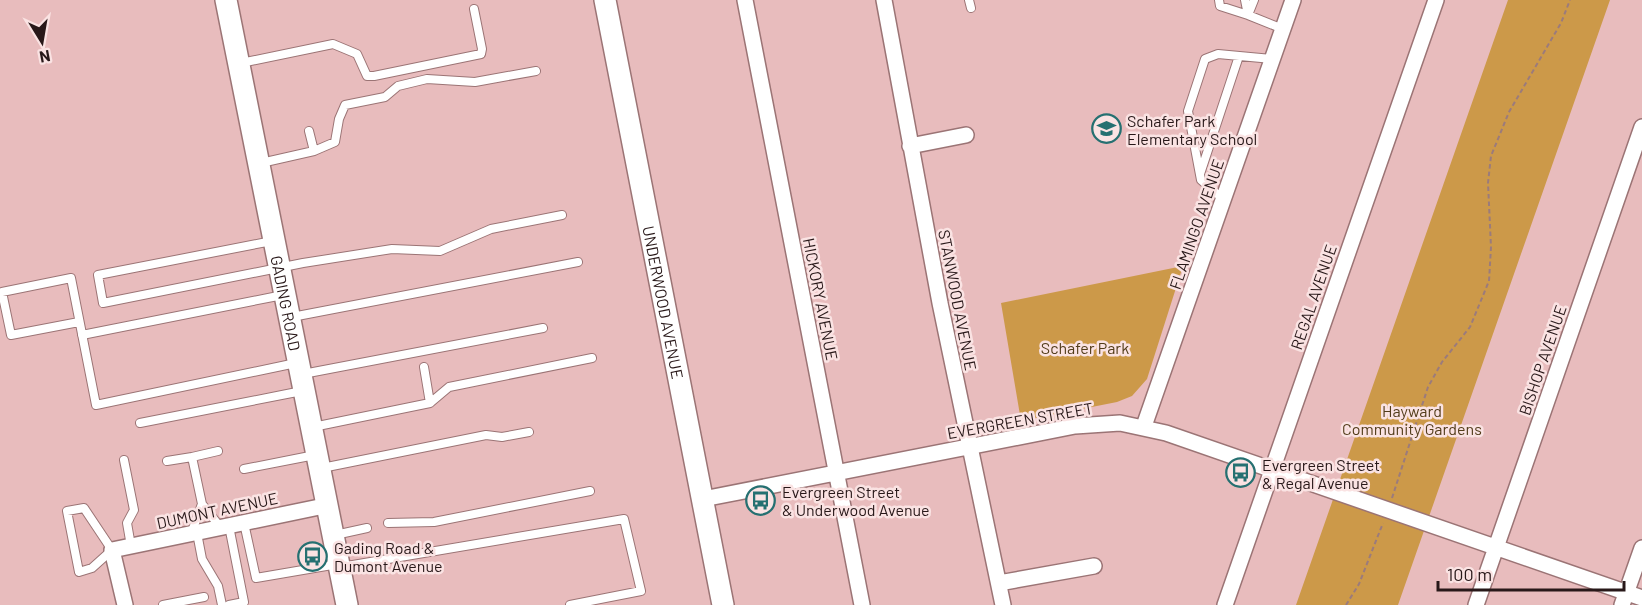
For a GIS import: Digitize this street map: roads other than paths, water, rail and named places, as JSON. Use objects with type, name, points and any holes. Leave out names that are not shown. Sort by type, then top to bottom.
[{"type":"street","name":"GADING ROAD","points":[[227,0],[314,427],[347,605]]},
{"type":"street","name":"UNDERWOOD AVENUE","points":[[605,0],[723,605]]},
{"type":"street","name":"HICKORY AVENUE","points":[[745,0],[862,605]]},
{"type":"street","name":"STANWOOD AVENUE","points":[[884,0],[910,146],[1003,605]]},
{"type":"street","name":"FLAMINGO AVENUE","points":[[1144,426],[1293,0]]},
{"type":"street","name":"REGAL AVENUE","points":[[1225,605],[1436,0]]},
{"type":"street","name":"BISHOP AVENUE","points":[[1476,605],[1635,172],[1642,127]]},
{"type":"street","points":[[910,146],[966,135]]},
{"type":"street","name":"EVERGREEN STREET","points":[[703,499],[1085,424],[1117,423],[1144,426],[1388,510],[1497,548],[1625,599],[1642,598]]},
{"type":"street","name":"DUMONT AVENUE","points":[[111,550],[329,505]]},
{"type":"street","points":[[1625,599],[1642,548]]},
{"type":"street","points":[[111,550],[125,605]]},
{"type":"street","points":[[999,583],[1094,566]]},
{"type":"lane","points":[[1219,0],[1220,6],[1283,29]]},
{"type":"lane","points":[[1245,0],[1248,15]]},
{"type":"lane","points":[[1248,15],[1254,0]]},
{"type":"lane","points":[[240,63],[333,44],[357,54],[367,76],[374,76],[481,54],[474,9]]},
{"type":"lane","points":[[1223,199],[1201,180],[1188,111],[1205,59],[1218,54],[1272,59]]},
{"type":"lane","points":[[1200,174],[1239,56]]},
{"type":"lane","points":[[260,164],[314,151],[335,142],[339,119],[345,105],[385,97],[398,86],[427,79],[475,82],[536,71]]},
{"type":"lane","points":[[309,131],[314,151]]},
{"type":"lane","points":[[275,241],[98,274],[103,303],[280,266],[392,249],[440,251],[491,229],[562,215]]},
{"type":"lane","points":[[291,317],[578,262]]},
{"type":"lane","points":[[79,322],[11,335],[2,292],[71,279],[96,405],[303,376],[543,328]]},
{"type":"lane","points":[[82,335],[286,294]]},
{"type":"lane","points":[[314,427],[430,403],[449,387],[592,358]]},
{"type":"lane","points":[[424,367],[430,403]]},
{"type":"lane","points":[[140,423],[303,376]]},
{"type":"lane","points":[[244,469],[320,461],[486,435],[502,437],[529,432]]},
{"type":"lane","points":[[167,461],[218,451]]},
{"type":"lane","points":[[192,457],[202,504],[194,533],[202,559],[218,586],[222,605]]},
{"type":"lane","points":[[124,460],[134,510],[127,523],[131,546]]},
{"type":"lane","points":[[388,523],[434,522],[590,491]]},
{"type":"lane","points":[[202,504],[232,525],[256,578],[624,519],[640,591],[570,605]]},
{"type":"lane","points":[[84,508],[111,550],[92,568],[79,572],[67,511],[84,508]]},
{"type":"lane","points":[[229,605],[244,602],[232,525]]},
{"type":"lane","points":[[335,535],[367,528]]},
{"type":"lane","points":[[163,605],[204,597]]},
{"type":"place","name":"Schafer Park Elementary School","points":[[1106,129]]},
{"type":"place","name":"Evergreen Street & Regal Avenue","points":[[1241,473]]},
{"type":"place","name":"Evergreen Street & Underwood Avenue","points":[[761,500]]},
{"type":"place","name":"Gading Road & Dumont Avenue","points":[[313,556]]},
{"type":"park label","name":"Schafer Park","points":[[1085,347]]},
{"type":"park label","name":"Hayward Community Gardens","points":[[1412,419]]}]
